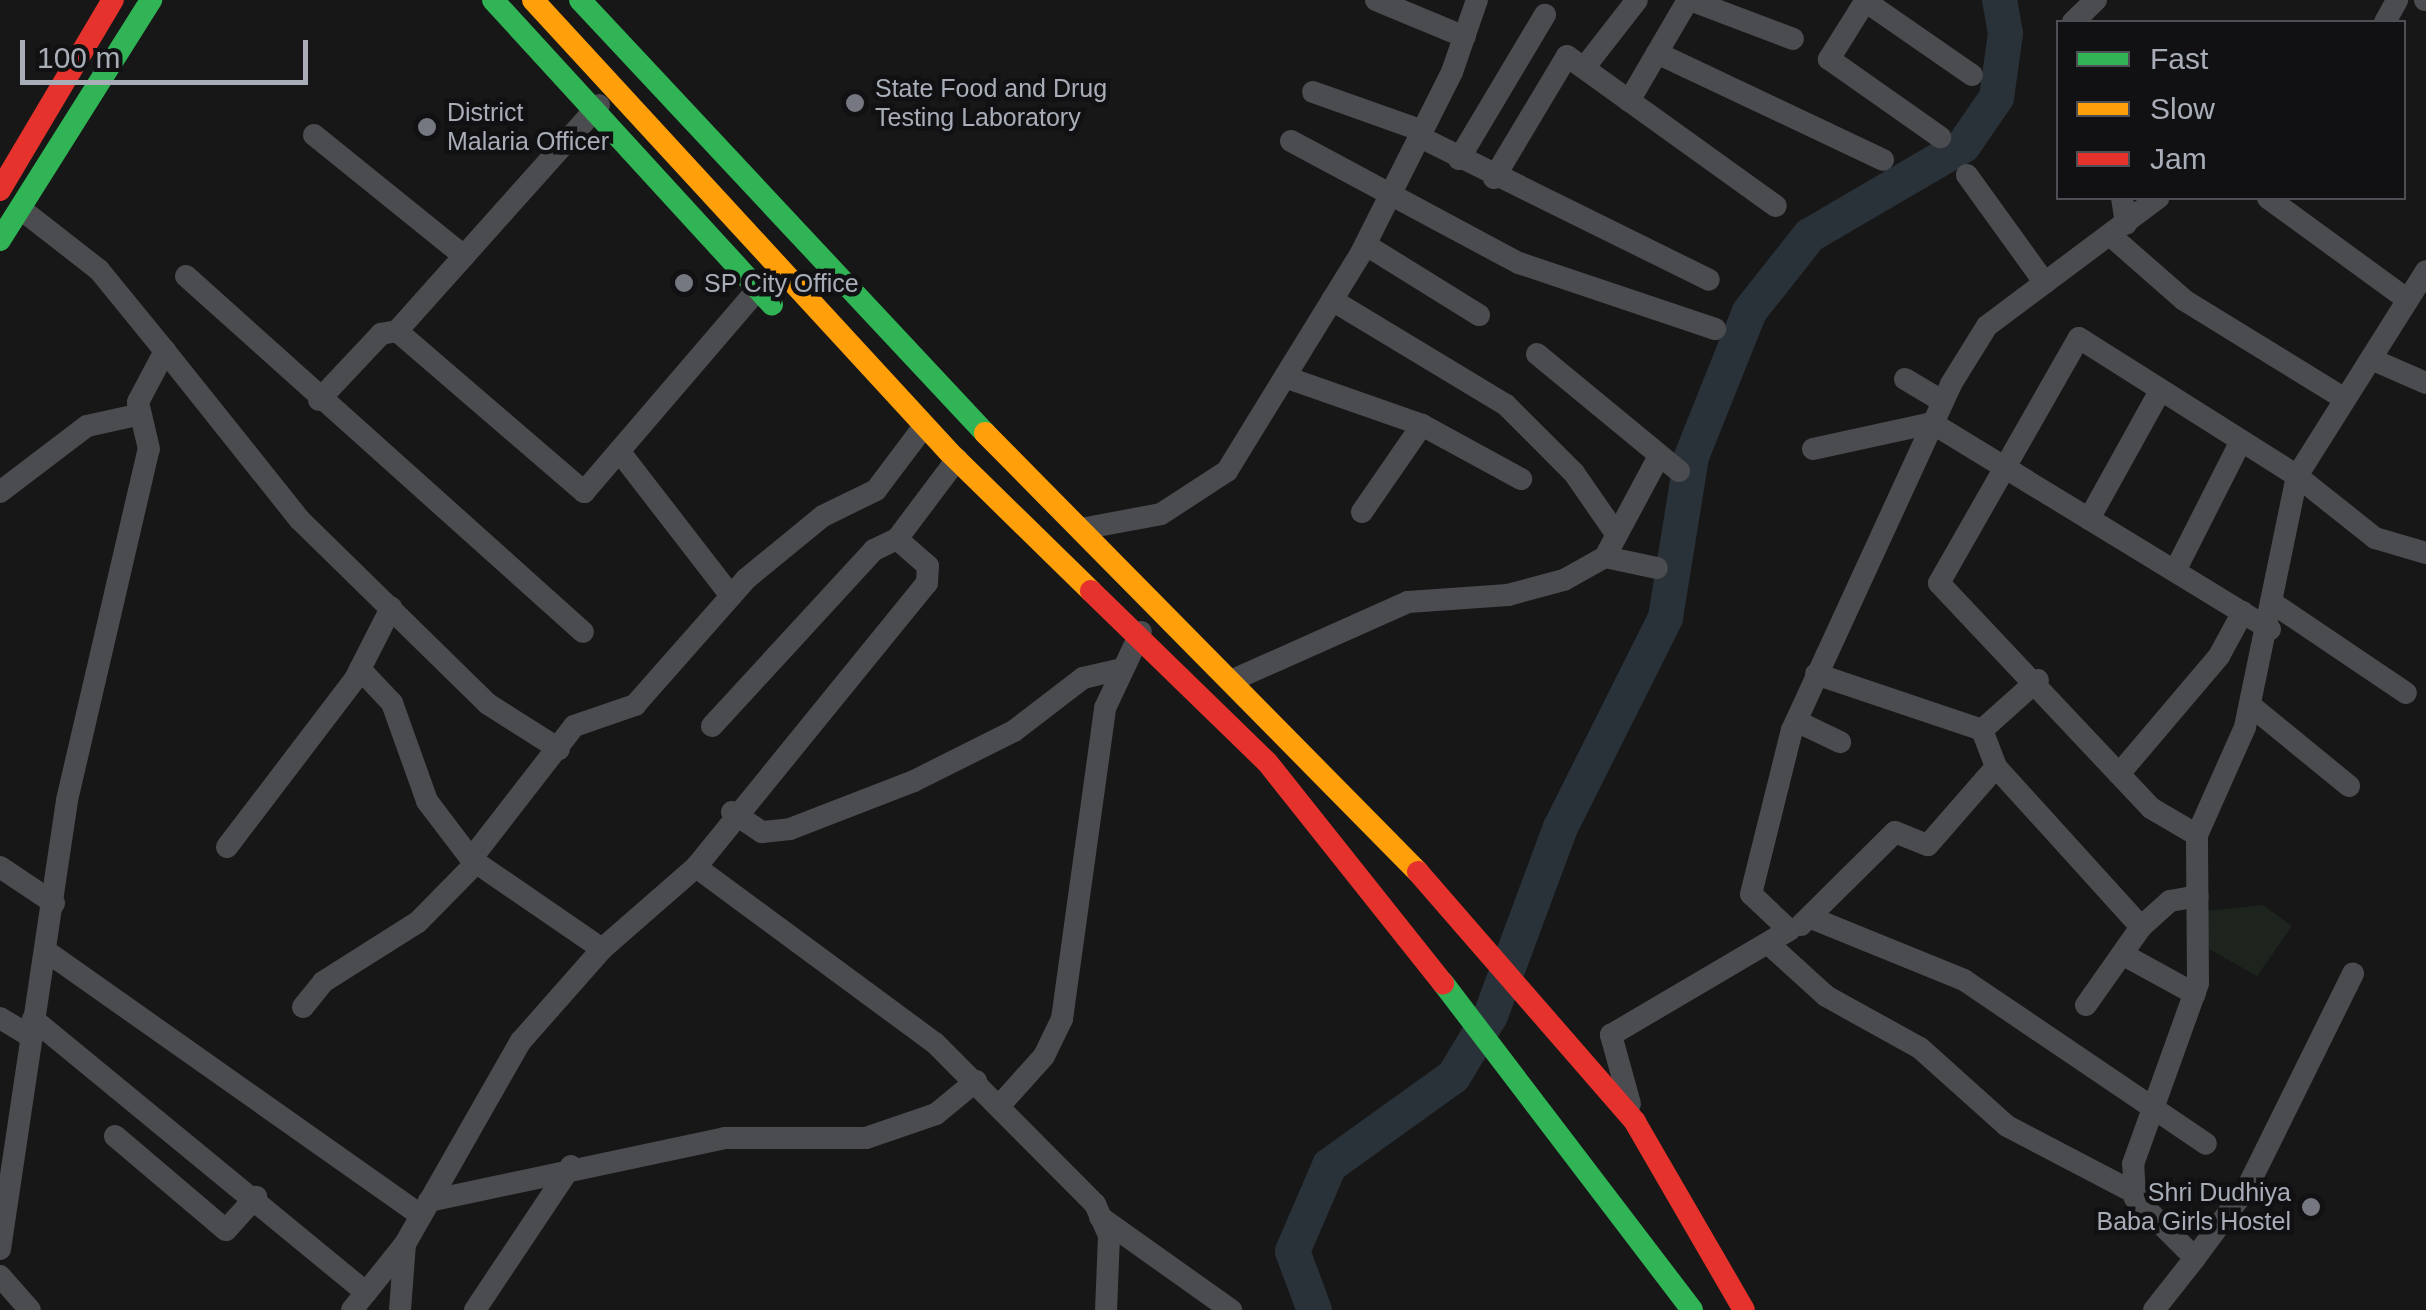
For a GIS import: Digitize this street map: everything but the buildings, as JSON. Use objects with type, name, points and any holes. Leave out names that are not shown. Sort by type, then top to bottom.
[{"type":"highway","points":[[22,210],[0,193],[113,0]]},
{"type":"highway","points":[[0,240],[151,0]]},
{"type":"highway","points":[[493,0],[786,318]]},
{"type":"highway","points":[[532,0],[924,426],[1141,632],[1266,762],[1438,981],[1527,1087],[1692,1310]]},
{"type":"highway","points":[[580,0],[876,325],[1080,530],[1236,679],[1455,913],[1635,1122],[1744,1310]]},
{"type":"highway","points":[[868,404],[976,510],[1015,513]]},
{"type":"highway","points":[[1141,632],[1163,610]]},
{"type":"street","points":[[1376,0],[1464,37]]},
{"type":"street","points":[[1080,530],[1161,514],[1227,471],[1366,245],[1421,134],[1477,0]]},
{"type":"street","points":[[1584,68],[1637,0]]},
{"type":"street","points":[[1630,101],[1689,0],[1793,39]]},
{"type":"street","points":[[1940,138],[1828,59],[1866,0],[1972,75]]},
{"type":"street","points":[[2075,20],[2096,0]]},
{"type":"street","points":[[1459,159],[1545,15]]},
{"type":"street","points":[[1657,53],[1883,160]]},
{"type":"street","points":[[1494,178],[1567,56],[1776,206]]},
{"type":"street","points":[[320,400],[381,334],[397,331],[614,88]]},
{"type":"street","points":[[1312,92],[1421,134],[1494,178],[1709,280]]},
{"type":"street","points":[[314,135],[464,256]]},
{"type":"street","points":[[1292,142],[1519,264],[1715,329]]},
{"type":"street","points":[[1967,175],[2045,283]]},
{"type":"street","points":[[2118,230],[2122,200]]},
{"type":"street","points":[[2156,200],[1987,326],[1942,401],[1796,721],[1751,894],[1779,938],[1826,996],[1920,1048],[2006,1126],[2135,1194],[2195,1258]]},
{"type":"street","points":[[2271,200],[2408,300]]},
{"type":"street","points":[[22,210],[99,270],[300,520],[488,704],[559,749]]},
{"type":"street","points":[[2118,230],[2184,300],[2346,399]]},
{"type":"street","points":[[1366,245],[1480,315]]},
{"type":"street","points":[[397,331],[584,492],[776,268]]},
{"type":"street","points":[[2135,1194],[2133,1164],[2195,994],[2197,834],[2250,705],[2270,629],[2297,476],[2426,271]]},
{"type":"street","points":[[186,276],[583,632]]},
{"type":"street","points":[[1332,300],[1506,405],[1574,473],[1617,535]]},
{"type":"street","points":[[2197,834],[2119,774],[2038,680],[1938,582],[2079,338],[2297,476],[2374,538],[2426,553]]},
{"type":"street","points":[[0,1249],[67,800],[149,449],[137,415],[165,351]]},
{"type":"street","points":[[1537,354],[1658,458],[1679,471]]},
{"type":"street","points":[[2371,359],[2426,384]]},
{"type":"street","points":[[1285,377],[1422,424],[1521,479]]},
{"type":"street","points":[[1906,379],[1942,401]]},
{"type":"street","points":[[2090,519],[2160,391]]},
{"type":"street","points":[[0,492],[87,426],[137,415]]},
{"type":"street","points":[[1813,449],[1932,423],[2270,629]]},
{"type":"street","points":[[1362,512],[1422,424]]},
{"type":"street","points":[[303,1007],[323,982],[418,922],[473,861],[574,726],[635,705],[731,596],[822,516],[876,490],[924,426]]},
{"type":"street","points":[[2175,571],[2241,441]]},
{"type":"street","points":[[619,450],[731,596]]},
{"type":"street","points":[[1606,558],[1658,458]]},
{"type":"street","points":[[712,726],[874,550],[896,539],[957,459]]},
{"type":"street","points":[[0,1018],[32,1028],[256,1197],[359,1301],[404,1244],[521,1041],[602,949],[696,867],[732,812],[927,583],[928,566],[896,539]]},
{"type":"street","points":[[1236,679],[1408,602],[1508,596],[1606,558],[1657,568]]},
{"type":"street","points":[[2274,604],[2406,694]]},
{"type":"street","points":[[227,847],[360,669],[390,608]]},
{"type":"street","points":[[2119,774],[2219,656],[2243,612]]},
{"type":"street","points":[[1001,1104],[1044,1056],[1062,1020],[1118,670],[1141,632]]},
{"type":"street","points":[[360,669],[392,703],[428,801],[473,861],[602,949]]},
{"type":"street","points":[[732,812],[762,832],[790,829],[914,781],[1014,730],[1084,678],[1118,670]]},
{"type":"street","points":[[1816,674],[1982,730]]},
{"type":"street","points":[[1982,730],[2038,680]]},
{"type":"street","points":[[2250,705],[2349,786]]},
{"type":"street","points":[[1796,721],[1840,742]]},
{"type":"street","points":[[1982,730],[1996,768],[2141,928]]},
{"type":"street","points":[[1635,1122],[1612,1035],[1814,919],[1846,872],[1895,832],[1928,845],[1996,768]]},
{"type":"street","points":[[0,867],[54,903]]},
{"type":"street","points":[[696,867],[976,1081],[1100,1216],[1232,1310]]},
{"type":"street","points":[[2086,1004],[2141,928],[2170,902],[2198,896]]},
{"type":"street","points":[[1814,919],[1964,980],[2206,1144]]},
{"type":"street","points":[[46,951],[425,1209]]},
{"type":"street","points":[[2122,954],[2195,994]]},
{"type":"street","points":[[2154,1310],[2248,1186],[2352,974]]},
{"type":"street","points":[[425,1209],[571,1166],[725,1138],[866,1138],[936,1114],[976,1081]]},
{"type":"street","points":[[114,1136],[226,1230],[256,1197]]},
{"type":"street","points":[[475,1310],[571,1166]]},
{"type":"street","points":[[1100,1216],[1109,1236],[1106,1310]]},
{"type":"street","points":[[400,1310],[404,1244]]},
{"type":"street","points":[[0,1276],[30,1310]]},
{"type":"shaded area","points":[[2263,905],[2292,926],[2257,976],[2209,949],[2206,911]]},
{"type":"waterway","points":[[1314,1310],[1292,1251],[1329,1165],[1453,1076],[1490,1015],[1560,827],[1665,617],[1691,456],[1749,311],[1809,235],[1963,145],[1996,97],[2005,33],[1999,0]]},
{"type":"traffic: fast","points":[[0,240],[151,0]]},
{"type":"traffic: fast","points":[[493,0],[772,304]]},
{"type":"traffic: fast","points":[[580,0],[985,433]]},
{"type":"traffic: fast","points":[[1443,983],[1692,1310]]},
{"type":"traffic: slow","points":[[533,0],[949,452],[1091,591]]},
{"type":"traffic: slow","points":[[985,433],[1418,872]]},
{"type":"traffic: jam","points":[[0,190],[113,0]]},
{"type":"traffic: jam","points":[[1091,591],[1267,762],[1443,983]]},
{"type":"traffic: jam","points":[[1418,872],[1635,1122],[1744,1310]]},
{"type":"place","name":"State Food and Drug Testing Laboratory","points":[[855,103]]},
{"type":"place","name":"District Malaria Officer","points":[[427,127]]},
{"type":"place","name":"SP City Office","points":[[684,283]]},
{"type":"place","name":"Shri Dudhiya Baba Girls Hostel","points":[[2311,1207]]}]
